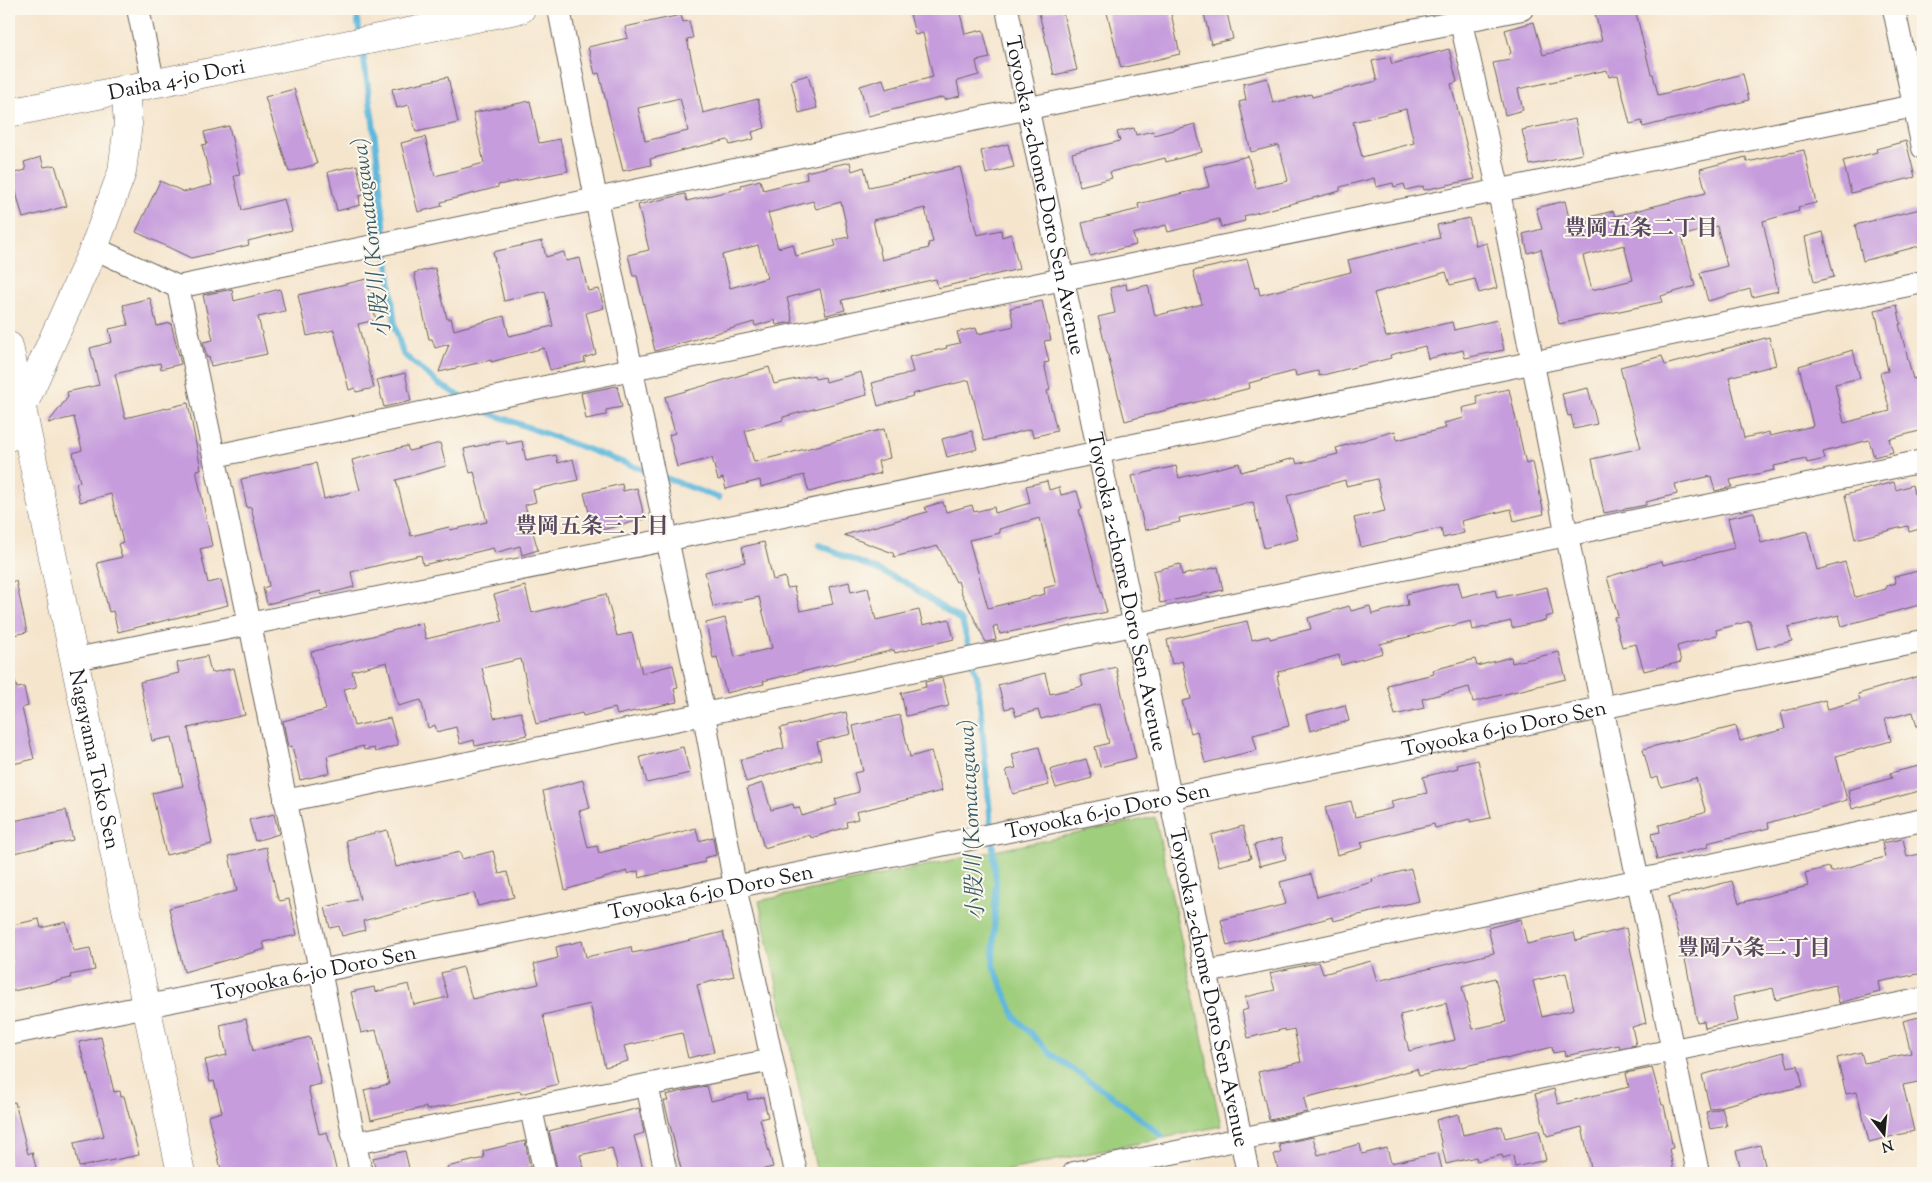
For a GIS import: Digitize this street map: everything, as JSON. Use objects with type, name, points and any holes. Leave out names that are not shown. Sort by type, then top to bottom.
[{"type":"street","points":[[138,9],[154,85]]},
{"type":"street","name":"Daiba 4-jo Dori","points":[[9,113],[521,9]]},
{"type":"street","points":[[559,9],[596,199],[704,715],[735,886],[796,1173]]},
{"type":"street","name":"Toyooka 2-chome Doro Sen Avenue","points":[[1007,9],[1136,623],[1169,797],[1248,1173]]},
{"type":"street","points":[[94,248],[178,287],[1029,108],[1459,15],[1522,9]]},
{"type":"street","points":[[1894,9],[1923,148]]},
{"type":"street","points":[[1459,15],[1499,192],[1567,536],[1698,1173]]},
{"type":"street","points":[[9,437],[94,248],[122,172],[128,124],[126,89]]},
{"type":"street","points":[[216,456],[1063,279],[1499,192],[1914,106]]},
{"type":"street","points":[[76,659],[1100,452],[1923,282]]},
{"type":"street","points":[[178,287],[216,456],[361,1173]]},
{"type":"street","name":"Nagayama Toko Sen","points":[[9,346],[76,659],[145,1007],[181,1173]]},
{"type":"street","points":[[285,801],[1923,461]]},
{"type":"street","name":"Toyooka 6-jo Doro Sen","points":[[9,1034],[1006,832],[1602,706],[1923,641]]},
{"type":"street","points":[[1206,972],[1923,820]]},
{"type":"street","points":[[1074,1173],[1672,1052],[1923,999]]},
{"type":"street","points":[[355,1143],[772,1060]]},
{"type":"street","points":[[647,1085],[666,1173]]},
{"type":"street","points":[[531,1109],[545,1173]]},
{"type":"green space","points":[[1155,817],[1221,1126],[995,1173],[817,1173],[759,901]]},
{"type":"building","points":[[909,9],[959,9],[965,34],[983,30],[990,58],[976,61],[979,75],[957,81],[960,96],[944,100],[944,97],[868,116],[860,86],[883,79],[886,89],[933,77],[923,33],[915,35]]},
{"type":"building","points":[[1062,9],[1077,70],[1054,75],[1039,13]]},
{"type":"building","points":[[1106,9],[1170,9],[1180,54],[1121,68]]},
{"type":"building","points":[[1203,9],[1226,9],[1233,39],[1211,44]]},
{"type":"building","points":[[1594,9],[1635,9],[1658,95],[1743,74],[1749,100],[1643,127],[1642,121],[1630,124],[1618,75],[1609,77],[1607,70],[1518,89],[1523,110],[1505,115],[1493,63],[1510,60],[1509,54],[1511,53],[1505,30],[1534,22],[1543,55],[1602,41]]},
{"type":"building","points":[[681,15],[683,22],[689,21],[693,38],[687,39],[703,113],[758,99],[765,128],[752,132],[754,139],[730,145],[728,140],[692,148],[650,159],[651,165],[623,171],[599,73],[595,74],[588,47],[628,38],[625,27]],"holes":[[[680,98],[688,131],[645,141],[638,108]]]},
{"type":"building","points":[[1449,49],[1457,82],[1451,84],[1475,179],[1424,190],[1423,186],[1406,190],[1404,184],[1394,187],[1393,183],[1376,187],[1374,178],[1340,187],[1340,191],[1244,216],[1245,221],[1221,227],[1219,219],[1168,232],[1166,225],[1133,234],[1136,245],[1090,256],[1082,223],[1139,209],[1138,204],[1209,187],[1204,167],[1248,156],[1256,188],[1288,181],[1279,145],[1251,152],[1239,102],[1246,100],[1243,84],[1267,78],[1273,103],[1311,94],[1312,97],[1377,81],[1372,61],[1390,57],[1392,64]],"holes":[[[1406,109],[1414,143],[1362,157],[1353,122]]]},
{"type":"building","points":[[808,75],[817,108],[799,113],[791,80]]},
{"type":"building","points":[[448,77],[458,123],[416,132],[409,105],[397,108],[392,89]]},
{"type":"building","points":[[294,89],[317,164],[289,172],[265,97]]},
{"type":"building","points":[[530,101],[539,143],[560,139],[568,171],[498,185],[498,187],[441,202],[442,206],[418,212],[401,143],[425,137],[435,176],[484,163],[473,113]]},
{"type":"building","points":[[1575,119],[1582,154],[1530,165],[1522,130]]},
{"type":"building","points":[[1195,124],[1202,152],[1166,162],[1165,158],[1110,172],[1112,178],[1080,186],[1072,153],[1120,141],[1117,132],[1134,128],[1136,135],[1153,131],[1154,135]]},
{"type":"building","points":[[229,126],[240,175],[234,176],[242,210],[284,199],[292,230],[248,241],[249,245],[191,258],[136,232],[160,181],[184,192],[212,185],[202,145],[207,144],[204,132]]},
{"type":"building","points":[[1906,141],[1915,177],[1851,193],[1843,161],[1877,152],[1876,149]]},
{"type":"building","points":[[1008,144],[1014,167],[986,174],[981,151]]},
{"type":"building","points":[[1804,150],[1816,203],[1798,207],[1799,211],[1763,221],[1778,291],[1752,297],[1750,289],[1708,301],[1700,273],[1727,266],[1717,226],[1682,236],[1695,286],[1661,296],[1662,302],[1559,324],[1541,249],[1528,253],[1523,234],[1542,229],[1536,208],[1565,201],[1570,222],[1613,211],[1615,216],[1706,193],[1700,169],[1746,157],[1747,162]],"holes":[[[1624,245],[1633,280],[1592,290],[1583,256]]]},
{"type":"building","points":[[41,157],[44,167],[55,165],[67,206],[23,218],[11,174],[26,170],[24,162]]},
{"type":"building","points":[[850,162],[852,171],[864,167],[869,187],[960,167],[977,235],[1001,230],[1002,237],[1011,234],[1019,269],[938,288],[936,279],[842,300],[845,310],[826,315],[820,289],[787,298],[793,322],[776,325],[775,320],[755,326],[754,322],[655,351],[637,276],[633,276],[628,255],[649,250],[638,205],[685,194],[687,201],[742,188],[741,185],[760,180],[763,190],[807,179],[806,172]],"holes":[[[813,201],[816,209],[841,202],[849,237],[834,240],[836,246],[796,256],[793,244],[778,248],[768,213]],[[925,208],[933,242],[928,243],[929,248],[882,260],[873,220]],[[758,245],[767,278],[730,288],[722,255]]]},
{"type":"building","points":[[357,165],[364,195],[359,196],[360,205],[337,211],[328,172]]},
{"type":"building","points":[[1920,209],[1923,224],[1923,245],[1863,261],[1855,225]]},
{"type":"building","points":[[1469,218],[1476,246],[1487,243],[1497,288],[1479,293],[1475,279],[1450,285],[1446,272],[1374,293],[1386,337],[1452,322],[1454,330],[1497,320],[1504,350],[1465,358],[1463,350],[1428,359],[1425,346],[1390,355],[1391,358],[1319,376],[1318,371],[1296,376],[1295,371],[1249,383],[1250,388],[1125,421],[1098,317],[1115,313],[1110,288],[1126,284],[1127,290],[1148,285],[1155,316],[1202,304],[1193,271],[1247,259],[1255,288],[1258,287],[1260,295],[1351,272],[1348,260],[1440,238],[1437,225]]},
{"type":"building","points":[[1823,232],[1834,277],[1814,282],[1805,237]]},
{"type":"building","points":[[542,241],[546,257],[564,252],[566,261],[580,258],[588,291],[599,289],[604,308],[586,313],[596,354],[584,358],[585,362],[550,370],[544,348],[491,362],[491,360],[439,372],[449,344],[435,348],[432,339],[429,339],[414,273],[435,268],[447,319],[451,318],[454,330],[504,316],[509,336],[553,326],[545,291],[504,301],[493,252]]},
{"type":"building","points":[[367,279],[376,320],[358,324],[374,388],[356,392],[355,388],[349,390],[334,330],[307,336],[298,295]]},
{"type":"building","points":[[232,289],[234,301],[280,289],[285,311],[258,317],[267,354],[211,366],[203,342],[213,340],[203,295]]},
{"type":"building","points":[[150,298],[157,326],[171,323],[181,364],[161,369],[160,363],[115,374],[125,418],[188,403],[201,469],[196,470],[212,546],[200,549],[208,583],[221,580],[228,605],[118,632],[113,611],[109,612],[97,563],[122,557],[118,544],[123,542],[111,494],[80,502],[76,483],[80,482],[73,453],[82,450],[74,417],[48,423],[68,397],[67,392],[99,385],[90,348],[112,342],[109,329],[128,325],[123,305]]},
{"type":"building","points":[[1042,301],[1051,340],[1044,341],[1049,362],[1044,363],[1050,390],[1047,391],[1057,431],[1033,437],[1031,429],[984,441],[969,380],[912,394],[913,396],[878,406],[872,383],[913,372],[909,357],[960,343],[957,332],[976,328],[978,334],[1014,326],[1010,308]]},
{"type":"building","points":[[1897,305],[1901,324],[1899,324],[1913,379],[1923,376],[1923,430],[1889,439],[1893,452],[1874,457],[1869,440],[1823,452],[1825,459],[1807,463],[1806,459],[1774,466],[1775,470],[1730,480],[1732,487],[1715,491],[1711,476],[1675,484],[1677,494],[1646,502],[1646,505],[1604,513],[1592,459],[1641,448],[1620,367],[1662,356],[1665,365],[1769,337],[1776,365],[1729,377],[1744,438],[1769,432],[1770,436],[1813,426],[1799,366],[1853,350],[1860,378],[1835,384],[1844,423],[1890,411],[1880,373],[1888,371],[1875,310]]},
{"type":"building","points":[[769,367],[774,384],[814,375],[815,379],[825,377],[826,382],[861,372],[867,395],[783,417],[783,420],[745,431],[754,462],[884,429],[890,458],[878,461],[881,473],[809,492],[804,475],[761,487],[760,480],[726,489],[723,478],[718,480],[712,458],[677,467],[669,435],[675,433],[665,397]]},
{"type":"building","points":[[405,373],[411,401],[384,407],[377,380]]},
{"type":"building","points":[[617,386],[622,407],[606,410],[606,415],[586,419],[581,393]]},
{"type":"building","points":[[1588,388],[1597,424],[1574,429],[1571,415],[1568,416],[1562,394]]},
{"type":"building","points":[[1509,389],[1526,464],[1533,462],[1544,514],[1514,521],[1511,509],[1461,521],[1464,533],[1443,538],[1441,528],[1361,547],[1354,518],[1385,511],[1377,479],[1346,486],[1345,480],[1287,496],[1298,539],[1264,548],[1253,502],[1179,518],[1180,522],[1145,530],[1132,476],[1176,466],[1179,478],[1239,463],[1241,472],[1295,458],[1297,464],[1338,454],[1336,448],[1395,431],[1397,440],[1446,428],[1444,423],[1464,418],[1462,408],[1478,404],[1476,396]]},
{"type":"building","points":[[972,431],[977,449],[947,457],[942,439]]},
{"type":"building","points":[[506,440],[507,444],[522,441],[526,461],[556,455],[558,463],[573,459],[578,480],[533,490],[536,502],[525,505],[538,550],[522,555],[520,546],[495,553],[493,548],[423,565],[421,555],[351,572],[354,587],[322,595],[321,591],[267,604],[263,588],[269,586],[267,576],[251,507],[247,508],[241,479],[316,463],[324,499],[360,490],[352,460],[407,446],[409,451],[440,443],[446,466],[396,480],[411,536],[449,527],[450,530],[487,522],[474,472],[470,473],[464,449]]},
{"type":"building","points":[[1047,481],[1049,490],[1059,487],[1061,495],[1077,491],[1082,509],[1079,510],[1107,612],[1000,634],[997,625],[993,627],[996,640],[986,642],[962,594],[958,581],[956,582],[938,546],[894,557],[893,553],[844,535],[927,512],[925,507],[943,502],[946,512],[972,505],[974,512],[994,507],[995,513],[1030,503],[1026,486]],"holes":[[[1040,518],[1056,585],[1044,588],[1045,594],[988,608],[969,540],[1000,533],[999,529]]]},
{"type":"building","points":[[1894,482],[1896,490],[1912,485],[1914,494],[1923,491],[1923,528],[1909,532],[1908,526],[1855,539],[1845,495]]},
{"type":"building","points":[[622,484],[623,491],[637,488],[645,519],[594,532],[584,493]]},
{"type":"building","points":[[1754,512],[1761,543],[1807,531],[1817,570],[1845,562],[1855,597],[1886,589],[1886,586],[1896,583],[1894,577],[1918,571],[1919,577],[1923,576],[1923,604],[1842,626],[1839,615],[1788,627],[1792,641],[1757,649],[1750,621],[1716,630],[1717,635],[1677,646],[1681,662],[1644,671],[1636,644],[1622,647],[1614,617],[1618,616],[1607,577],[1662,561],[1663,565],[1735,548],[1728,518]]},
{"type":"building","points":[[764,542],[773,580],[785,577],[787,588],[794,587],[800,611],[833,604],[829,587],[849,582],[851,592],[868,588],[876,620],[919,610],[923,625],[949,619],[954,639],[895,653],[894,650],[763,681],[764,684],[726,693],[717,657],[713,658],[706,623],[725,618],[735,657],[772,648],[759,597],[713,607],[705,572],[745,562],[742,547]]},
{"type":"building","points":[[1180,564],[1182,575],[1218,567],[1223,590],[1160,603],[1153,571]]},
{"type":"building","points":[[16,581],[27,632],[9,636],[9,582]]},
{"type":"building","points":[[1458,582],[1462,597],[1495,589],[1497,598],[1547,587],[1553,615],[1545,617],[1546,620],[1512,628],[1511,621],[1473,630],[1471,621],[1380,644],[1383,653],[1341,665],[1339,655],[1278,672],[1279,675],[1277,676],[1289,726],[1253,735],[1257,750],[1205,763],[1197,731],[1191,733],[1182,701],[1191,699],[1182,661],[1172,664],[1167,640],[1247,621],[1252,640],[1269,636],[1270,639],[1311,629],[1308,618],[1349,606],[1351,611],[1370,606],[1372,614],[1408,605],[1406,594]]},
{"type":"building","points":[[525,586],[532,613],[606,594],[617,636],[632,633],[642,673],[673,665],[678,687],[674,688],[677,702],[617,715],[615,708],[583,716],[582,713],[536,724],[521,659],[482,668],[494,718],[521,712],[527,735],[475,746],[474,740],[460,744],[456,727],[437,732],[435,725],[428,728],[421,700],[398,706],[387,662],[352,671],[356,686],[344,689],[354,726],[390,718],[398,745],[375,752],[374,748],[364,750],[363,746],[327,756],[330,773],[300,780],[292,746],[288,747],[283,721],[326,710],[311,652],[422,623],[426,639],[502,621],[494,595]]},
{"type":"building","points":[[1559,652],[1566,679],[1473,702],[1469,687],[1422,699],[1424,708],[1395,715],[1387,685],[1434,674],[1433,670],[1475,659],[1477,666],[1511,657],[1512,663]]},
{"type":"building","points":[[207,656],[211,673],[234,668],[245,715],[188,728],[212,844],[166,855],[152,793],[183,786],[172,737],[152,741],[140,682],[179,673],[177,663]]},
{"type":"building","points":[[1116,667],[1136,758],[1100,767],[1095,747],[1109,743],[1099,704],[1041,719],[1038,710],[1016,716],[1013,707],[1005,709],[998,685],[1045,673],[1050,694],[1083,686],[1080,676]]},
{"type":"building","points":[[1923,675],[1923,726],[1917,727],[1913,712],[1885,719],[1891,741],[1836,756],[1847,800],[1768,823],[1769,828],[1707,843],[1708,847],[1657,860],[1651,834],[1660,832],[1659,825],[1704,813],[1705,810],[1696,778],[1661,787],[1658,777],[1651,779],[1643,749],[1736,726],[1740,741],[1785,729],[1781,712],[1825,700],[1828,709],[1860,700],[1858,694]]},
{"type":"building","points":[[942,678],[949,706],[906,716],[901,693],[926,687],[925,682]]},
{"type":"building","points":[[15,682],[17,688],[24,687],[28,706],[22,708],[34,759],[9,765],[9,683]]},
{"type":"building","points":[[1345,705],[1349,721],[1310,731],[1306,715]]},
{"type":"building","points":[[846,712],[851,734],[817,742],[821,759],[746,782],[740,760],[784,748],[780,728]]},
{"type":"building","points":[[900,715],[910,757],[931,751],[942,791],[856,812],[858,819],[846,822],[847,827],[811,838],[810,835],[764,848],[747,788],[763,783],[771,810],[793,804],[794,808],[799,807],[802,816],[837,805],[835,799],[859,792],[854,773],[863,771],[853,726]]},
{"type":"building","points":[[683,747],[690,773],[647,783],[640,757]]},
{"type":"building","points":[[1039,747],[1049,785],[1013,794],[1006,770],[1016,768],[1012,754]]},
{"type":"building","points":[[1086,759],[1092,778],[1056,788],[1050,770]]},
{"type":"building","points":[[1478,760],[1491,818],[1470,822],[1470,819],[1435,828],[1434,824],[1361,842],[1363,848],[1337,855],[1325,807],[1351,801],[1355,817],[1393,808],[1391,801],[1427,793],[1423,777],[1458,768],[1457,765]]},
{"type":"building","points":[[1923,765],[1923,790],[1852,809],[1848,790],[1892,778],[1890,773]]},
{"type":"building","points":[[583,780],[590,808],[579,811],[588,848],[597,846],[599,853],[696,828],[699,841],[713,837],[716,855],[704,858],[705,862],[639,878],[638,871],[627,874],[627,871],[565,890],[543,791]]},
{"type":"building","points":[[66,810],[73,840],[9,854],[9,822]]},
{"type":"building","points":[[274,814],[279,834],[255,841],[249,820]]},
{"type":"building","points":[[1243,826],[1251,858],[1219,866],[1211,835]]},
{"type":"building","points":[[387,830],[396,867],[460,852],[462,859],[493,851],[499,874],[507,872],[514,897],[478,906],[474,893],[434,902],[363,921],[365,930],[342,936],[339,926],[330,928],[325,907],[360,899],[346,840]]},
{"type":"building","points":[[1281,838],[1286,859],[1260,866],[1254,845]]},
{"type":"building","points":[[1903,839],[1907,857],[1923,853],[1923,973],[1878,982],[1880,992],[1839,1003],[1835,985],[1776,1000],[1773,988],[1733,997],[1738,1021],[1705,1028],[1704,1021],[1697,1022],[1687,968],[1668,897],[1732,881],[1739,903],[1808,886],[1805,873],[1829,867],[1831,872],[1885,857],[1882,843]]},
{"type":"building","points":[[266,847],[277,896],[280,901],[289,899],[297,935],[263,942],[265,949],[184,972],[169,908],[237,891],[229,856]]},
{"type":"building","points":[[1411,869],[1419,901],[1333,921],[1332,917],[1227,946],[1221,920],[1286,904],[1280,882],[1311,874],[1317,897],[1373,882],[1372,879]]},
{"type":"building","points":[[39,919],[41,928],[66,922],[74,951],[90,948],[95,970],[70,975],[71,978],[9,992],[9,966],[12,965],[9,949],[9,926]]},
{"type":"building","points":[[1521,919],[1527,944],[1574,933],[1576,941],[1626,928],[1646,1023],[1632,1027],[1636,1045],[1620,1048],[1619,1045],[1565,1056],[1564,1051],[1553,1053],[1552,1047],[1506,1059],[1506,1057],[1419,1076],[1417,1069],[1304,1098],[1307,1112],[1269,1120],[1258,1072],[1301,1062],[1294,1029],[1285,1031],[1285,1029],[1248,1038],[1242,1011],[1248,1009],[1245,997],[1275,990],[1270,973],[1319,962],[1323,974],[1371,961],[1377,981],[1494,953],[1488,928]],"holes":[[[1566,973],[1574,1009],[1542,1017],[1533,981]],[[1495,978],[1506,1022],[1473,1029],[1462,987]],[[1446,1003],[1455,1040],[1409,1051],[1400,1015]]]},
{"type":"building","points":[[723,932],[734,976],[697,985],[714,1052],[688,1058],[682,1033],[624,1046],[628,1061],[605,1067],[590,1004],[543,1015],[558,1084],[521,1094],[520,1091],[426,1110],[426,1107],[371,1120],[364,1090],[389,1084],[376,1030],[361,1033],[351,992],[374,987],[375,992],[409,984],[414,1005],[448,997],[441,973],[463,967],[472,999],[539,984],[534,964],[558,958],[556,947],[582,941],[586,957],[631,947],[632,953]]},
{"type":"building","points":[[1923,1016],[1923,1081],[1903,1085],[1914,1131],[1869,1142],[1857,1092],[1846,1094],[1837,1058],[1861,1052],[1864,1063],[1911,1053],[1903,1021]]},
{"type":"building","points":[[246,1019],[253,1051],[310,1037],[321,1084],[308,1087],[319,1134],[327,1132],[337,1173],[222,1173],[208,1116],[222,1112],[214,1081],[210,1082],[205,1060],[227,1055],[220,1025]]},
{"type":"building","points":[[101,1037],[114,1092],[120,1091],[121,1097],[124,1096],[139,1155],[79,1167],[74,1143],[104,1136],[79,1042]]},
{"type":"building","points":[[1784,1052],[1788,1067],[1798,1065],[1803,1086],[1710,1109],[1702,1075]]},
{"type":"building","points":[[1652,1068],[1662,1105],[1664,1105],[1673,1148],[1669,1149],[1674,1173],[1592,1173],[1582,1127],[1547,1136],[1535,1094],[1554,1089],[1558,1104],[1629,1087],[1626,1073]]},
{"type":"building","points":[[707,1086],[711,1101],[747,1093],[748,1100],[763,1097],[768,1117],[760,1119],[773,1167],[748,1173],[682,1173],[664,1101],[668,1101],[666,1095]]},
{"type":"building","points":[[15,1102],[28,1154],[32,1152],[36,1168],[9,1173],[9,1103]]},
{"type":"building","points":[[639,1108],[644,1133],[634,1136],[644,1173],[619,1173],[612,1148],[580,1155],[584,1169],[558,1173],[549,1131]]},
{"type":"building","points":[[1722,1108],[1727,1126],[1710,1129],[1706,1112]]},
{"type":"building","points":[[1458,1114],[1463,1135],[1502,1126],[1505,1138],[1539,1130],[1546,1160],[1515,1167],[1513,1155],[1503,1158],[1502,1155],[1477,1161],[1476,1157],[1446,1164],[1436,1120]]},
{"type":"building","points":[[1313,1137],[1318,1155],[1360,1144],[1362,1154],[1387,1148],[1391,1163],[1438,1153],[1443,1173],[1313,1173],[1312,1170],[1297,1173],[1279,1173],[1274,1154],[1281,1153],[1279,1144]]},
{"type":"building","points":[[525,1141],[530,1167],[501,1173],[448,1173],[447,1167],[484,1158],[483,1151]]},
{"type":"building","points":[[1760,1145],[1767,1173],[1742,1173],[1736,1151]]},
{"type":"building","points":[[405,1151],[410,1173],[376,1173],[373,1158]]},
{"type":"waterway","name":"小股川 (Komatagawa)","points":[[356,9],[360,35]]},
{"type":"waterway","name":"小股川 (Komatagawa)","points":[[362,47],[374,129],[395,326],[403,354],[439,384],[463,398]]},
{"type":"waterway","name":"小股川 (Komatagawa)","points":[[481,408],[492,414],[649,472]]},
{"type":"waterway","name":"小股川 (Komatagawa)","points":[[658,475],[719,498]]},
{"type":"waterway","name":"小股川 (Komatagawa)","points":[[819,545],[905,582],[962,621],[978,680],[996,882],[993,965],[1015,1017],[1052,1055],[1115,1098],[1162,1136]]},
{"type":"district","name":"豊岡五条二丁目","points":[[1641,227]]},
{"type":"district","name":"豊岡五条三丁目","points":[[592,525]]},
{"type":"district","name":"豊岡六条二丁目","points":[[1754,947]]}]
